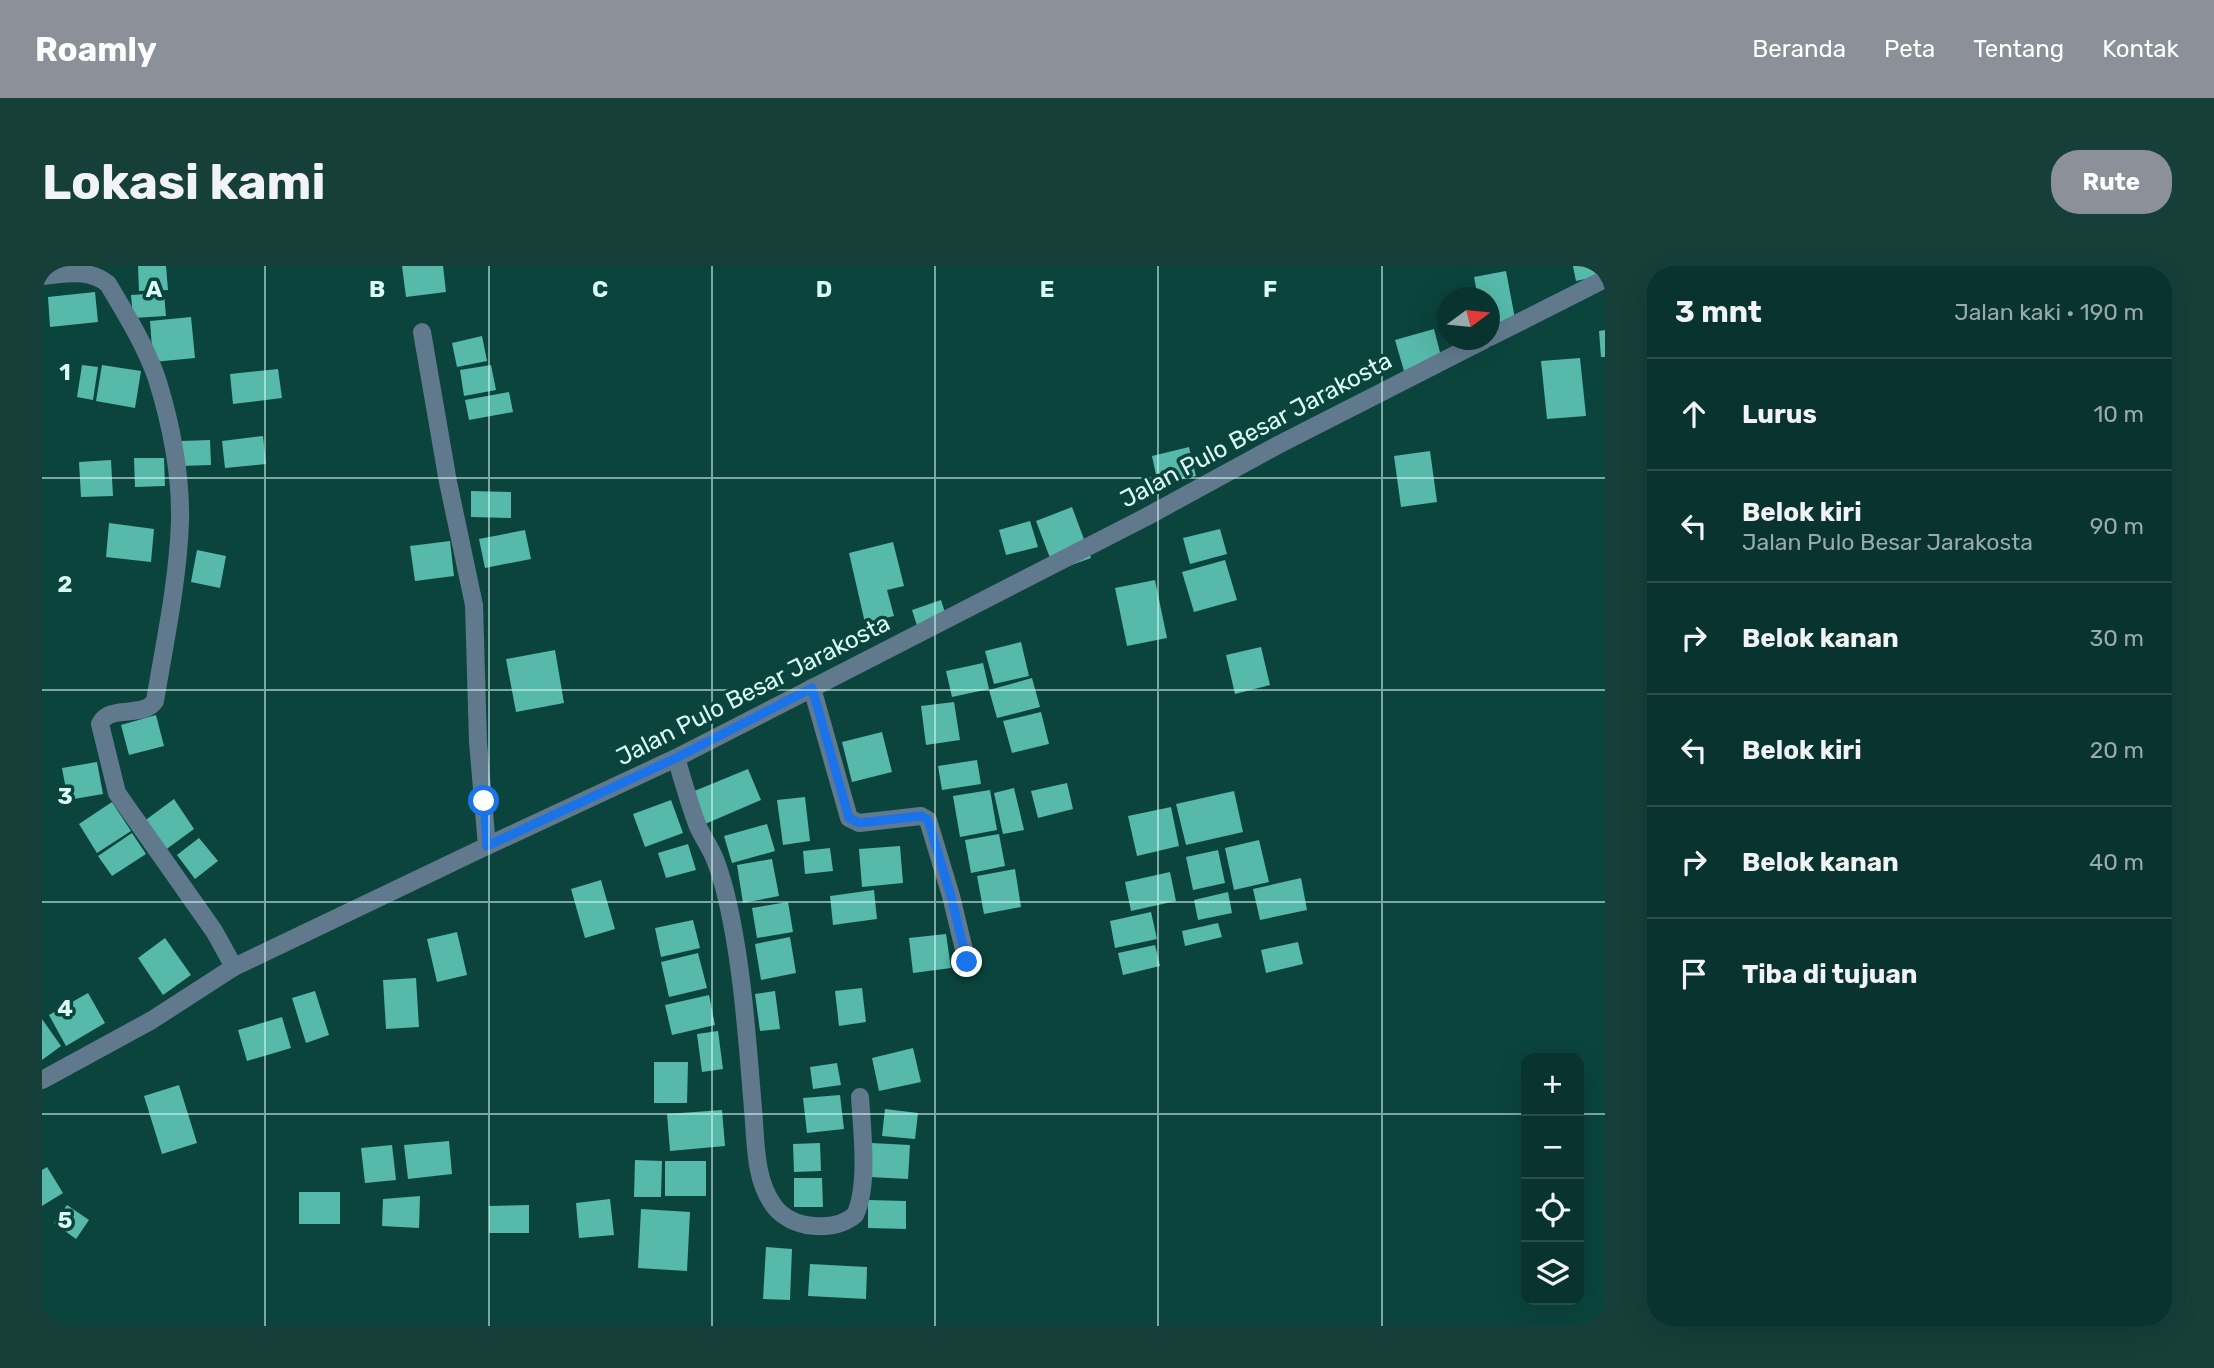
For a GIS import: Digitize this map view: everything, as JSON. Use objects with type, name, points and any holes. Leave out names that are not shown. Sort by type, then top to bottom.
[{"type":"street","points":[[42,276],[84,273],[100,277],[108,284],[156,378],[170,430],[179,492],[178,547],[155,701],[145,709],[108,715],[100,724],[117,793],[214,931],[234,967]]},
{"type":"street","points":[[1500,332],[1605,279]]},
{"type":"street","points":[[422,332],[448,482],[474,605],[478,742],[487,846]]},
{"type":"street","name":"Jalan Pulo Besar Jarakosta","points":[[42,1080],[152,1020],[234,967],[676,758],[1146,517],[1464,350]]},
{"type":"street","points":[[812,688],[849,818],[859,823],[921,816],[928,820],[967,962]]},
{"type":"street","points":[[676,758],[697,825],[714,857],[724,887],[735,944],[747,1036],[758,1166],[764,1188],[774,1207],[786,1219],[824,1226],[839,1224],[855,1215],[861,1193],[863,1161],[860,1097]]},
{"type":"building","points":[[138,266],[166,266],[168,290],[139,291]]},
{"type":"building","points":[[402,266],[443,266],[446,292],[406,297]]},
{"type":"building","points":[[1573,266],[1605,266],[1605,275],[1576,281]]},
{"type":"building","points":[[1506,271],[1516,324],[1500,326],[1500,287],[1476,287],[1474,277]]},
{"type":"building","points":[[95,292],[98,322],[50,327],[48,297]]},
{"type":"building","points":[[164,293],[166,316],[133,318],[131,295]]},
{"type":"building","points":[[191,317],[195,358],[153,362],[150,321]]},
{"type":"building","points":[[1434,329],[1437,350],[1439,350],[1442,360],[1404,371],[1395,340]]},
{"type":"building","points":[[1605,330],[1605,357],[1601,357],[1599,331]]},
{"type":"building","points":[[482,336],[487,361],[457,367],[452,343]]},
{"type":"building","points":[[1580,358],[1586,416],[1547,419],[1541,361]]},
{"type":"building","points":[[82,365],[98,367],[93,400],[77,397]]},
{"type":"building","points":[[102,365],[141,371],[135,408],[96,401]]},
{"type":"building","points":[[491,365],[496,390],[464,396],[460,370]]},
{"type":"building","points":[[278,369],[282,398],[233,404],[230,374]]},
{"type":"building","points":[[509,392],[513,412],[469,420],[465,400]]},
{"type":"building","points":[[263,436],[266,464],[225,468],[222,441]]},
{"type":"building","points":[[210,440],[211,465],[181,466],[181,441]]},
{"type":"building","points":[[1189,447],[1196,476],[1158,484],[1152,456]]},
{"type":"building","points":[[1430,451],[1437,502],[1401,507],[1394,456]]},
{"type":"building","points":[[134,458],[164,458],[165,486],[135,487]]},
{"type":"building","points":[[111,460],[113,496],[81,497],[79,462]]},
{"type":"building","points":[[471,491],[511,492],[511,518],[471,517]]},
{"type":"building","points":[[1072,507],[1091,558],[1055,571],[1036,521]]},
{"type":"building","points":[[1030,521],[1038,547],[1006,555],[999,530]]},
{"type":"building","points":[[109,523],[154,529],[151,562],[106,557]]},
{"type":"building","points":[[1220,529],[1227,554],[1190,564],[1183,538]]},
{"type":"building","points":[[525,530],[531,559],[485,568],[479,539]]},
{"type":"building","points":[[450,541],[454,576],[415,581],[410,546]]},
{"type":"building","points":[[893,542],[904,586],[887,590],[894,616],[865,623],[849,553]]},
{"type":"building","points":[[197,550],[226,556],[220,588],[191,582]]},
{"type":"building","points":[[1225,560],[1237,600],[1194,612],[1182,572]]},
{"type":"building","points":[[1155,580],[1167,638],[1127,646],[1115,588]]},
{"type":"building","points":[[941,600],[949,625],[920,635],[912,610]]},
{"type":"building","points":[[1021,642],[1029,676],[994,684],[985,651]]},
{"type":"building","points":[[1261,647],[1270,685],[1235,694],[1226,655]]},
{"type":"building","points":[[555,650],[564,703],[516,712],[506,659]]},
{"type":"building","points":[[983,663],[989,689],[952,697],[946,671]]},
{"type":"building","points":[[1032,678],[1040,707],[997,718],[989,690]]},
{"type":"building","points":[[954,702],[960,740],[926,745],[921,706]]},
{"type":"building","points":[[1041,712],[1049,744],[1012,753],[1003,721]]},
{"type":"building","points":[[156,715],[164,746],[129,755],[121,725]]},
{"type":"building","points":[[882,732],[892,772],[852,782],[842,742]]},
{"type":"building","points":[[977,760],[981,784],[942,790],[938,766]]},
{"type":"building","points":[[97,762],[103,794],[68,800],[62,768]]},
{"type":"building","points":[[748,769],[761,800],[705,824],[692,792]]},
{"type":"building","points":[[1067,783],[1073,809],[1038,818],[1031,791]]},
{"type":"building","points":[[1014,788],[1024,830],[1003,834],[994,793]]},
{"type":"building","points":[[990,790],[997,830],[960,837],[953,796]]},
{"type":"building","points":[[1234,791],[1243,832],[1186,845],[1176,804]]},
{"type":"building","points":[[805,797],[810,841],[783,845],[777,800]]},
{"type":"building","points":[[174,799],[194,829],[164,851],[143,822]]},
{"type":"building","points":[[671,800],[683,833],[645,847],[633,814]]},
{"type":"building","points":[[112,802],[131,831],[97,853],[79,824]]},
{"type":"building","points":[[1171,807],[1179,846],[1137,856],[1128,816]]},
{"type":"building","points":[[767,824],[775,851],[732,863],[724,836]]},
{"type":"building","points":[[132,833],[146,854],[112,876],[98,856]]},
{"type":"building","points":[[999,834],[1005,866],[971,873],[965,840]]},
{"type":"building","points":[[199,838],[218,861],[195,879],[177,855]]},
{"type":"building","points":[[1259,840],[1269,882],[1234,890],[1225,848]]},
{"type":"building","points":[[688,844],[696,870],[666,878],[658,853]]},
{"type":"building","points":[[900,846],[903,883],[862,887],[859,849]]},
{"type":"building","points":[[830,848],[833,871],[805,874],[803,851]]},
{"type":"building","points":[[1218,850],[1225,883],[1193,890],[1186,857]]},
{"type":"building","points":[[772,859],[779,896],[743,903],[737,865]]},
{"type":"building","points":[[1015,869],[1021,907],[984,914],[977,876]]},
{"type":"building","points":[[1170,872],[1176,901],[1131,911],[1125,882]]},
{"type":"building","points":[[1301,878],[1307,910],[1260,920],[1253,889]]},
{"type":"building","points":[[601,880],[615,929],[585,938],[571,889]]},
{"type":"building","points":[[874,890],[877,919],[833,925],[830,896]]},
{"type":"building","points":[[1228,892],[1232,913],[1198,920],[1194,900]]},
{"type":"building","points":[[788,902],[793,932],[757,938],[752,908]]},
{"type":"building","points":[[1151,912],[1157,939],[1115,948],[1110,921]]},
{"type":"building","points":[[693,920],[700,948],[661,957],[655,928]]},
{"type":"building","points":[[1218,923],[1222,937],[1185,946],[1182,931]]},
{"type":"building","points":[[457,932],[467,975],[437,982],[427,939]]},
{"type":"building","points":[[946,934],[951,968],[913,973],[909,938]]},
{"type":"building","points":[[790,937],[796,973],[761,980],[755,944]]},
{"type":"building","points":[[165,938],[191,975],[163,995],[138,958]]},
{"type":"building","points":[[1298,942],[1303,964],[1266,973],[1261,950]]},
{"type":"building","points":[[1155,945],[1160,966],[1123,975],[1118,953]]},
{"type":"building","points":[[698,953],[707,988],[669,997],[661,962]]},
{"type":"building","points":[[416,978],[419,1027],[386,1029],[383,980]]},
{"type":"building","points":[[862,988],[866,1022],[839,1026],[835,991]]},
{"type":"building","points":[[315,991],[329,1035],[306,1043],[292,998]]},
{"type":"building","points":[[775,991],[780,1029],[760,1031],[755,994]]},
{"type":"building","points":[[88,993],[105,1023],[66,1046],[49,1015]]},
{"type":"building","points":[[709,995],[715,1025],[672,1035],[665,1005]]},
{"type":"building","points":[[282,1017],[291,1048],[247,1061],[238,1030]]},
{"type":"building","points":[[42,1019],[61,1046],[42,1060]]},
{"type":"building","points":[[718,1031],[723,1069],[702,1072],[697,1034]]},
{"type":"building","points":[[913,1048],[921,1082],[879,1091],[872,1058]]},
{"type":"building","points":[[654,1062],[688,1062],[687,1103],[654,1103]]},
{"type":"building","points":[[837,1063],[841,1085],[813,1089],[810,1067]]},
{"type":"building","points":[[179,1085],[197,1143],[162,1154],[144,1096]]},
{"type":"building","points":[[840,1095],[844,1129],[807,1133],[803,1098]]},
{"type":"building","points":[[885,1109],[918,1113],[915,1139],[882,1136]]},
{"type":"building","points":[[722,1110],[725,1146],[670,1151],[667,1114]]},
{"type":"building","points":[[449,1141],[452,1174],[408,1179],[404,1145]]},
{"type":"building","points":[[820,1143],[821,1171],[794,1172],[793,1144]]},
{"type":"building","points":[[871,1143],[910,1145],[908,1179],[870,1177]]},
{"type":"building","points":[[392,1145],[396,1180],[365,1183],[361,1148]]},
{"type":"building","points":[[635,1160],[662,1161],[661,1197],[634,1197]]},
{"type":"building","points":[[665,1161],[706,1161],[706,1196],[665,1196]]},
{"type":"building","points":[[47,1167],[63,1193],[42,1206],[42,1170]]},
{"type":"building","points":[[794,1178],[822,1178],[823,1207],[794,1207]]},
{"type":"building","points":[[299,1192],[340,1192],[340,1224],[299,1224]]},
{"type":"building","points":[[420,1196],[419,1228],[382,1226],[383,1199]]},
{"type":"building","points":[[610,1199],[614,1235],[579,1238],[576,1203]]},
{"type":"building","points":[[868,1200],[906,1201],[906,1229],[868,1228]]},
{"type":"building","points":[[67,1205],[89,1220],[76,1239],[54,1223]]},
{"type":"building","points":[[529,1205],[529,1233],[489,1233],[489,1206]]},
{"type":"building","points":[[641,1209],[690,1212],[687,1271],[638,1268]]},
{"type":"building","points":[[766,1247],[792,1249],[790,1300],[763,1299]]},
{"type":"building","points":[[810,1264],[867,1267],[866,1299],[808,1296]]},
{"type":"route","points":[[484,801],[487,846],[676,758],[812,688],[849,818],[859,823],[921,816],[928,820],[967,962]]}]
